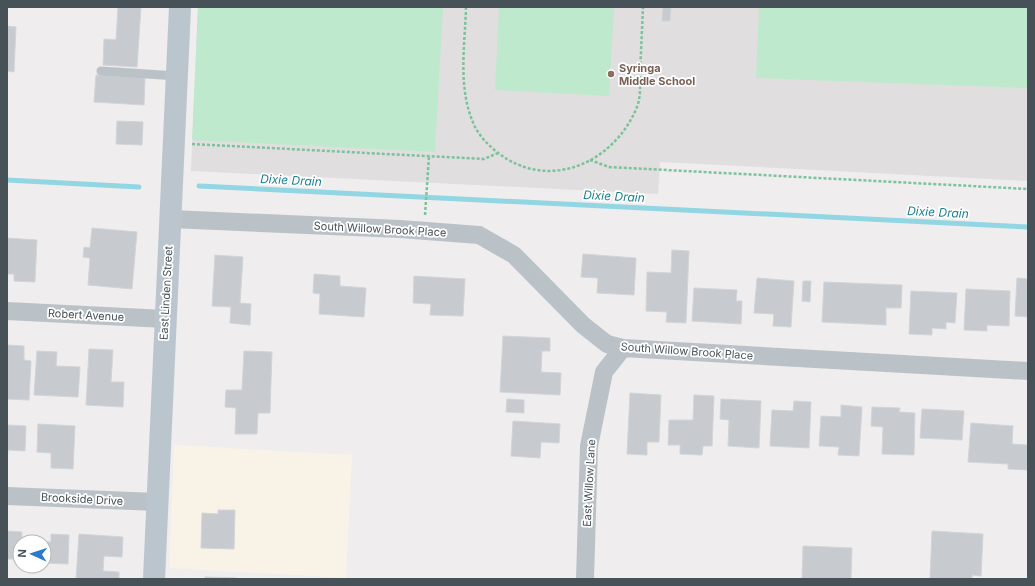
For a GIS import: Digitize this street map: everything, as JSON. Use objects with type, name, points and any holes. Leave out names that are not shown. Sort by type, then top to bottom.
[{"type":"main road","name":"East Linden Street","points":[[154,579],[180,7]]},
{"type":"street","name":"South Willow Brook Place","points":[[171,219],[400,229],[479,235],[514,255],[583,324],[607,344],[623,348],[1028,371]]},
{"type":"street","name":"Robert Avenue","points":[[7,311],[165,319]]},
{"type":"street","name":"East Willow Lane","points":[[585,579],[590,446],[604,372],[623,348]]},
{"type":"street","name":"Brookside Drive","points":[[7,496],[157,502]]},
{"type":"lane","points":[[101,71],[177,76]]},
{"type":"path","points":[[466,7],[463,81],[466,104],[476,128],[485,142],[515,164],[541,171],[554,172],[570,169],[590,160],[607,149],[620,136],[631,121],[638,105],[643,7]]},
{"type":"path","points":[[174,143],[484,159],[498,153]]},
{"type":"path","points":[[425,212],[429,156]]},
{"type":"path","points":[[590,160],[610,167],[1028,189]]},
{"type":"shaded area","name":"Syringa Middle School","points":[[198,7],[1028,7],[1028,181],[660,162],[658,194],[191,171]]},
{"type":"shaded area","points":[[174,445],[352,455],[346,578],[169,568]]},
{"type":"green space","points":[[198,7],[443,7],[435,152],[192,140]]},
{"type":"green space","points":[[499,7],[614,7],[609,96],[495,90]]},
{"type":"green space","points":[[759,7],[1028,7],[1028,88],[756,78]]},
{"type":"building","points":[[118,7],[141,7],[137,67],[103,65],[104,39],[116,40]]},
{"type":"building","points":[[663,7],[671,7],[670,21],[662,21]]},
{"type":"building","points":[[7,26],[16,27],[14,72],[7,71]]},
{"type":"building","points":[[96,75],[145,78],[144,105],[94,102]]},
{"type":"building","points":[[117,121],[143,122],[142,145],[116,144]]},
{"type":"building","points":[[92,228],[137,232],[132,289],[88,285],[90,258],[83,257],[84,247],[90,248]]},
{"type":"building","points":[[7,238],[37,240],[35,282],[14,281],[14,274],[7,274]]},
{"type":"building","points":[[672,250],[689,251],[686,323],[666,322],[667,312],[646,311],[647,272],[671,273]]},
{"type":"building","points":[[583,254],[636,258],[634,295],[597,293],[598,278],[581,277]]},
{"type":"building","points":[[215,255],[243,257],[240,303],[251,304],[250,325],[230,323],[231,307],[212,306]]},
{"type":"building","points":[[314,274],[340,276],[340,286],[366,288],[364,317],[319,314],[320,294],[313,293]]},
{"type":"building","points":[[414,276],[465,279],[463,316],[430,315],[431,304],[413,303]]},
{"type":"building","points":[[757,278],[794,281],[791,327],[773,326],[774,314],[754,313]]},
{"type":"building","points":[[1017,278],[1028,279],[1028,317],[1015,316]]},
{"type":"building","points":[[803,281],[811,281],[810,302],[802,301]]},
{"type":"building","points":[[824,282],[902,285],[901,308],[886,308],[886,325],[822,322]]},
{"type":"building","points":[[694,288],[737,290],[736,301],[742,301],[741,324],[692,321]]},
{"type":"building","points":[[966,289],[1010,291],[1009,326],[987,325],[987,331],[964,330]]},
{"type":"building","points":[[911,291],[957,293],[955,323],[946,322],[946,329],[932,328],[932,335],[909,334]]},
{"type":"building","points":[[503,336],[550,338],[550,351],[542,351],[541,372],[561,373],[560,395],[500,392]]},
{"type":"building","points":[[7,345],[24,346],[24,360],[31,361],[29,400],[7,399]]},
{"type":"building","points":[[89,349],[113,350],[111,382],[124,382],[123,407],[86,405]]},
{"type":"building","points":[[37,351],[57,352],[56,366],[80,367],[78,397],[34,395]]},
{"type":"building","points":[[244,351],[272,352],[270,413],[258,413],[257,434],[235,434],[236,408],[225,407],[226,390],[242,390]]},
{"type":"building","points":[[630,393],[661,395],[659,442],[647,442],[647,455],[627,454]]},
{"type":"building","points":[[694,395],[714,396],[712,446],[703,446],[702,455],[680,454],[680,445],[668,445],[669,420],[693,420]]},
{"type":"building","points":[[507,399],[524,400],[524,413],[506,412]]},
{"type":"building","points":[[721,399],[761,401],[759,448],[728,446],[729,420],[720,419]]},
{"type":"building","points":[[794,401],[811,402],[809,448],[770,446],[772,410],[793,411]]},
{"type":"building","points":[[841,405],[862,407],[859,456],[838,455],[839,447],[819,446],[821,416],[841,417]]},
{"type":"building","points":[[872,407],[900,408],[899,412],[915,413],[914,455],[882,454],[883,427],[871,426]]},
{"type":"building","points":[[922,409],[964,411],[962,440],[920,438]]},
{"type":"building","points":[[513,421],[560,424],[559,443],[541,442],[540,458],[511,456]]},
{"type":"building","points":[[971,423],[1013,426],[1012,444],[1028,445],[1028,470],[1008,469],[1008,464],[968,462]]},
{"type":"building","points":[[38,424],[75,426],[73,469],[51,468],[51,453],[37,452]]},
{"type":"building","points":[[7,425],[26,426],[25,451],[8,450],[7,461]]},
{"type":"building","points":[[218,510],[235,510],[234,549],[201,548],[202,513],[218,514]]},
{"type":"building","points":[[7,531],[22,532],[22,534],[12,534],[12,559],[7,559]]},
{"type":"building","points":[[932,531],[983,534],[981,576],[972,575],[972,579],[930,579]]},
{"type":"building","points":[[52,534],[69,535],[68,564],[52,563]]},
{"type":"building","points":[[79,534],[123,537],[122,557],[104,556],[103,571],[119,572],[119,579],[76,579]]},
{"type":"building","points":[[803,546],[852,548],[851,579],[802,579]]},
{"type":"building","points":[[205,577],[237,578],[237,579],[205,579]]},
{"type":"waterway","name":"Dixie Drain","points":[[7,180],[139,187]]},
{"type":"waterway","name":"Dixie Drain","points":[[199,186],[1028,227]]},
{"type":"place","name":"Syringa Middle School","points":[[611,74]]}]
